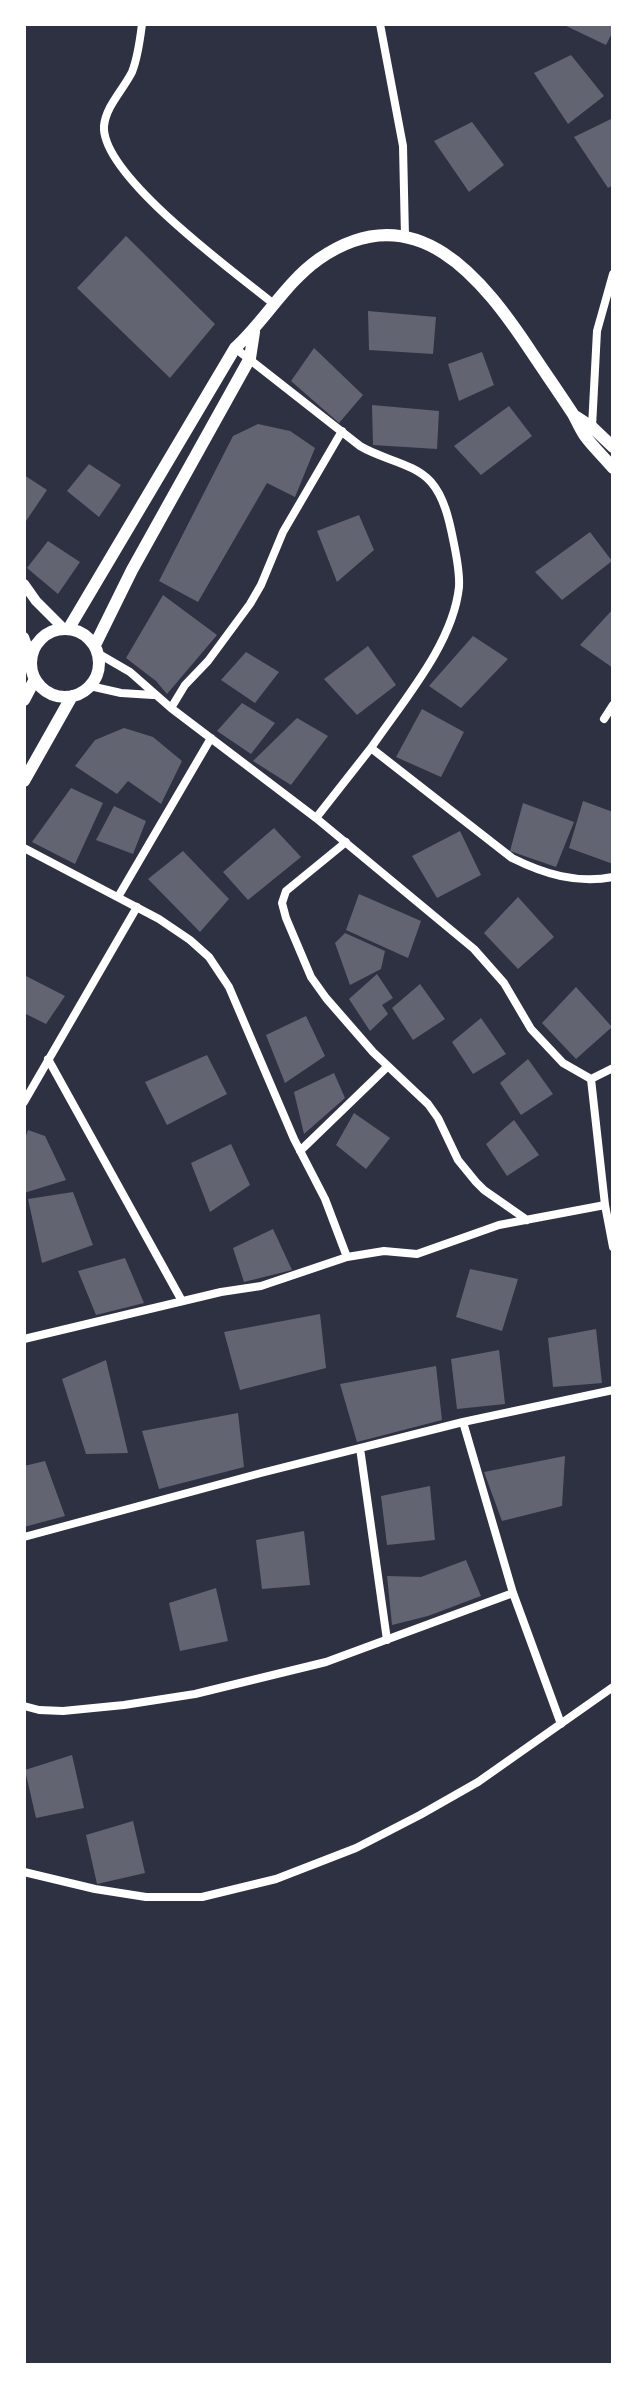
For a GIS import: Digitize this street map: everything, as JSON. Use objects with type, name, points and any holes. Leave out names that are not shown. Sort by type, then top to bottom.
[{"type":"main road","points":[[66,628],[235,348],[254,331],[297,278],[319,259],[342,247],[378,236],[405,237],[431,246],[455,260],[483,286],[506,314],[573,415],[613,468]]},
{"type":"main road","points":[[97,650],[85,634],[66,628],[52,630],[42,637],[31,656],[35,679],[54,695],[72,696],[82,693],[97,675],[97,650],[132,570],[250,358],[254,331]]},
{"type":"main road","points":[[588,431],[613,447]]},
{"type":"main road","points":[[24,700],[35,679]]},
{"type":"main road","points":[[24,781],[72,696]]},
{"type":"street","points":[[142,24],[133,70],[106,115],[106,144],[114,160],[155,206],[275,305]]},
{"type":"street","points":[[380,24],[403,146],[405,237]]},
{"type":"street","points":[[588,431],[597,331],[613,274]]},
{"type":"street","points":[[235,348],[375,455],[407,465],[432,483],[448,516],[457,561],[459,584],[455,612],[439,648],[371,748],[316,818]]},
{"type":"street","points":[[171,708],[185,685],[208,661],[250,604],[283,532],[342,431]]},
{"type":"street","points":[[24,584],[36,601],[66,628]]},
{"type":"street","points":[[24,637],[31,656]]},
{"type":"street","points":[[97,650],[142,681],[153,695],[316,818],[474,949],[504,983],[531,1029],[563,1063],[591,1079]]},
{"type":"street","points":[[90,686],[121,693],[153,695]]},
{"type":"street","points":[[604,719],[613,705]]},
{"type":"street","points":[[118,897],[211,738]]},
{"type":"street","points":[[371,748],[512,858],[532,868],[576,880],[613,877]]},
{"type":"street","points":[[346,842],[286,891],[282,903],[311,977],[348,1024],[428,1104],[458,1160],[476,1182],[527,1220]]},
{"type":"street","points":[[24,848],[137,907],[190,940],[209,957],[229,987],[300,1151],[325,1199],[347,1257]]},
{"type":"street","points":[[24,1102],[137,907]]},
{"type":"street","points":[[48,1059],[182,1301]]},
{"type":"street","points":[[300,1151],[388,1066]]},
{"type":"street","points":[[591,1079],[613,1068]]},
{"type":"street","points":[[591,1079],[605,1205],[613,1247]]},
{"type":"street","points":[[24,1339],[182,1301],[261,1286],[347,1257],[384,1251],[417,1254],[499,1225],[605,1205]]},
{"type":"street","points":[[24,1537],[463,1422],[613,1390]]},
{"type":"street","points":[[463,1422],[513,1593],[561,1724]]},
{"type":"street","points":[[360,1448],[387,1640]]},
{"type":"street","points":[[24,1706],[63,1711],[195,1694],[326,1662],[513,1593]]},
{"type":"street","points":[[24,1872],[95,1889],[175,1898],[202,1897],[276,1879],[356,1848],[478,1782],[613,1687]]},
{"type":"building","points":[[562,24],[613,24],[613,31],[606,45]]},
{"type":"building","points":[[571,55],[604,96],[568,124],[534,73]]},
{"type":"building","points":[[611,119],[613,185],[608,188],[574,137]]},
{"type":"building","points":[[472,122],[504,165],[469,192],[434,141]]},
{"type":"building","points":[[126,236],[215,324],[170,378],[77,288]]},
{"type":"building","points":[[368,311],[436,317],[433,354],[369,350]]},
{"type":"building","points":[[314,348],[363,395],[339,423],[291,381]]},
{"type":"building","points":[[482,352],[494,385],[459,401],[448,364]]},
{"type":"building","points":[[372,405],[439,411],[437,449],[373,445]]},
{"type":"building","points":[[509,406],[532,436],[481,475],[454,446]]},
{"type":"building","points":[[258,424],[290,431],[315,448],[295,497],[267,483],[198,602],[159,581],[233,436]]},
{"type":"building","points":[[89,464],[121,485],[99,517],[67,491]]},
{"type":"building","points":[[24,475],[47,490],[24,524]]},
{"type":"building","points":[[359,515],[374,550],[337,582],[317,531]]},
{"type":"building","points":[[590,532],[612,561],[562,600],[535,572]]},
{"type":"building","points":[[48,541],[80,562],[58,594],[27,568]]},
{"type":"building","points":[[163,595],[217,635],[167,694],[156,681],[126,658]]},
{"type":"building","points":[[613,609],[613,668],[580,645]]},
{"type":"building","points":[[473,636],[508,659],[461,708],[429,686]]},
{"type":"building","points":[[368,646],[396,685],[357,715],[324,679]]},
{"type":"building","points":[[246,652],[279,672],[255,703],[221,680]]},
{"type":"building","points":[[242,703],[275,723],[251,754],[217,731]]},
{"type":"building","points":[[422,709],[464,732],[441,777],[396,757]]},
{"type":"building","points":[[297,718],[328,736],[291,785],[253,761]]},
{"type":"building","points":[[124,728],[153,737],[182,761],[161,804],[128,781],[117,794],[75,766],[95,740]]},
{"type":"building","points":[[71,788],[103,803],[75,864],[32,842]]},
{"type":"building","points":[[583,801],[613,812],[613,864],[569,848]]},
{"type":"building","points":[[523,803],[574,822],[556,867],[510,851]]},
{"type":"building","points":[[114,806],[146,821],[133,854],[96,840]]},
{"type":"building","points":[[274,828],[301,857],[248,900],[223,872]]},
{"type":"building","points":[[460,831],[481,875],[437,898],[412,856]]},
{"type":"building","points":[[183,851],[229,899],[200,932],[148,879]]},
{"type":"building","points":[[359,894],[421,921],[408,958],[346,930]]},
{"type":"building","points":[[518,897],[554,937],[518,969],[484,933]]},
{"type":"building","points":[[345,933],[385,951],[381,969],[350,985],[335,943]]},
{"type":"building","points":[[377,974],[393,998],[382,1005],[388,1014],[370,1031],[349,999]]},
{"type":"building","points":[[24,975],[65,996],[46,1024],[24,1013]]},
{"type":"building","points":[[420,984],[445,1019],[413,1040],[392,1008]]},
{"type":"building","points":[[576,987],[612,1027],[576,1059],[542,1023]]},
{"type":"building","points":[[306,1016],[325,1056],[285,1083],[266,1035]]},
{"type":"building","points":[[481,1018],[506,1054],[473,1074],[452,1042]]},
{"type":"building","points":[[207,1055],[227,1094],[167,1125],[145,1082]]},
{"type":"building","points":[[528,1059],[553,1094],[521,1115],[500,1083]]},
{"type":"building","points":[[334,1073],[345,1098],[304,1134],[294,1092]]},
{"type":"building","points":[[354,1113],[390,1138],[366,1169],[336,1145]]},
{"type":"building","points":[[514,1120],[539,1155],[507,1176],[486,1144]]},
{"type":"building","points":[[28,1130],[45,1136],[66,1180],[24,1193],[24,1142]]},
{"type":"building","points":[[231,1144],[250,1185],[210,1212],[191,1163]]},
{"type":"building","points":[[73,1192],[93,1245],[42,1263],[28,1199]]},
{"type":"building","points":[[273,1229],[292,1270],[244,1282],[233,1248]]},
{"type":"building","points":[[125,1258],[144,1303],[96,1315],[78,1271]]},
{"type":"building","points":[[470,1269],[518,1279],[502,1331],[456,1317]]},
{"type":"building","points":[[320,1314],[326,1368],[240,1390],[224,1332]]},
{"type":"building","points":[[596,1329],[602,1383],[553,1387],[548,1338]]},
{"type":"building","points":[[499,1350],[505,1404],[457,1409],[451,1359]]},
{"type":"building","points":[[106,1360],[128,1453],[86,1454],[62,1379]]},
{"type":"building","points":[[436,1366],[442,1420],[357,1442],[340,1384]]},
{"type":"building","points":[[238,1413],[244,1467],[159,1489],[142,1431]]},
{"type":"building","points":[[565,1456],[562,1506],[502,1521],[484,1472]]},
{"type":"building","points":[[45,1461],[65,1516],[24,1527],[24,1466]]},
{"type":"building","points":[[430,1486],[435,1540],[387,1545],[381,1496]]},
{"type":"building","points":[[304,1531],[310,1585],[262,1589],[256,1540]]},
{"type":"building","points":[[466,1560],[481,1596],[428,1616],[392,1625],[387,1576],[421,1577]]},
{"type":"building","points":[[216,1588],[228,1641],[180,1651],[169,1603]]},
{"type":"building","points":[[72,1755],[84,1808],[36,1818],[25,1770]]},
{"type":"building","points":[[133,1821],[145,1873],[97,1884],[86,1835]]}]
